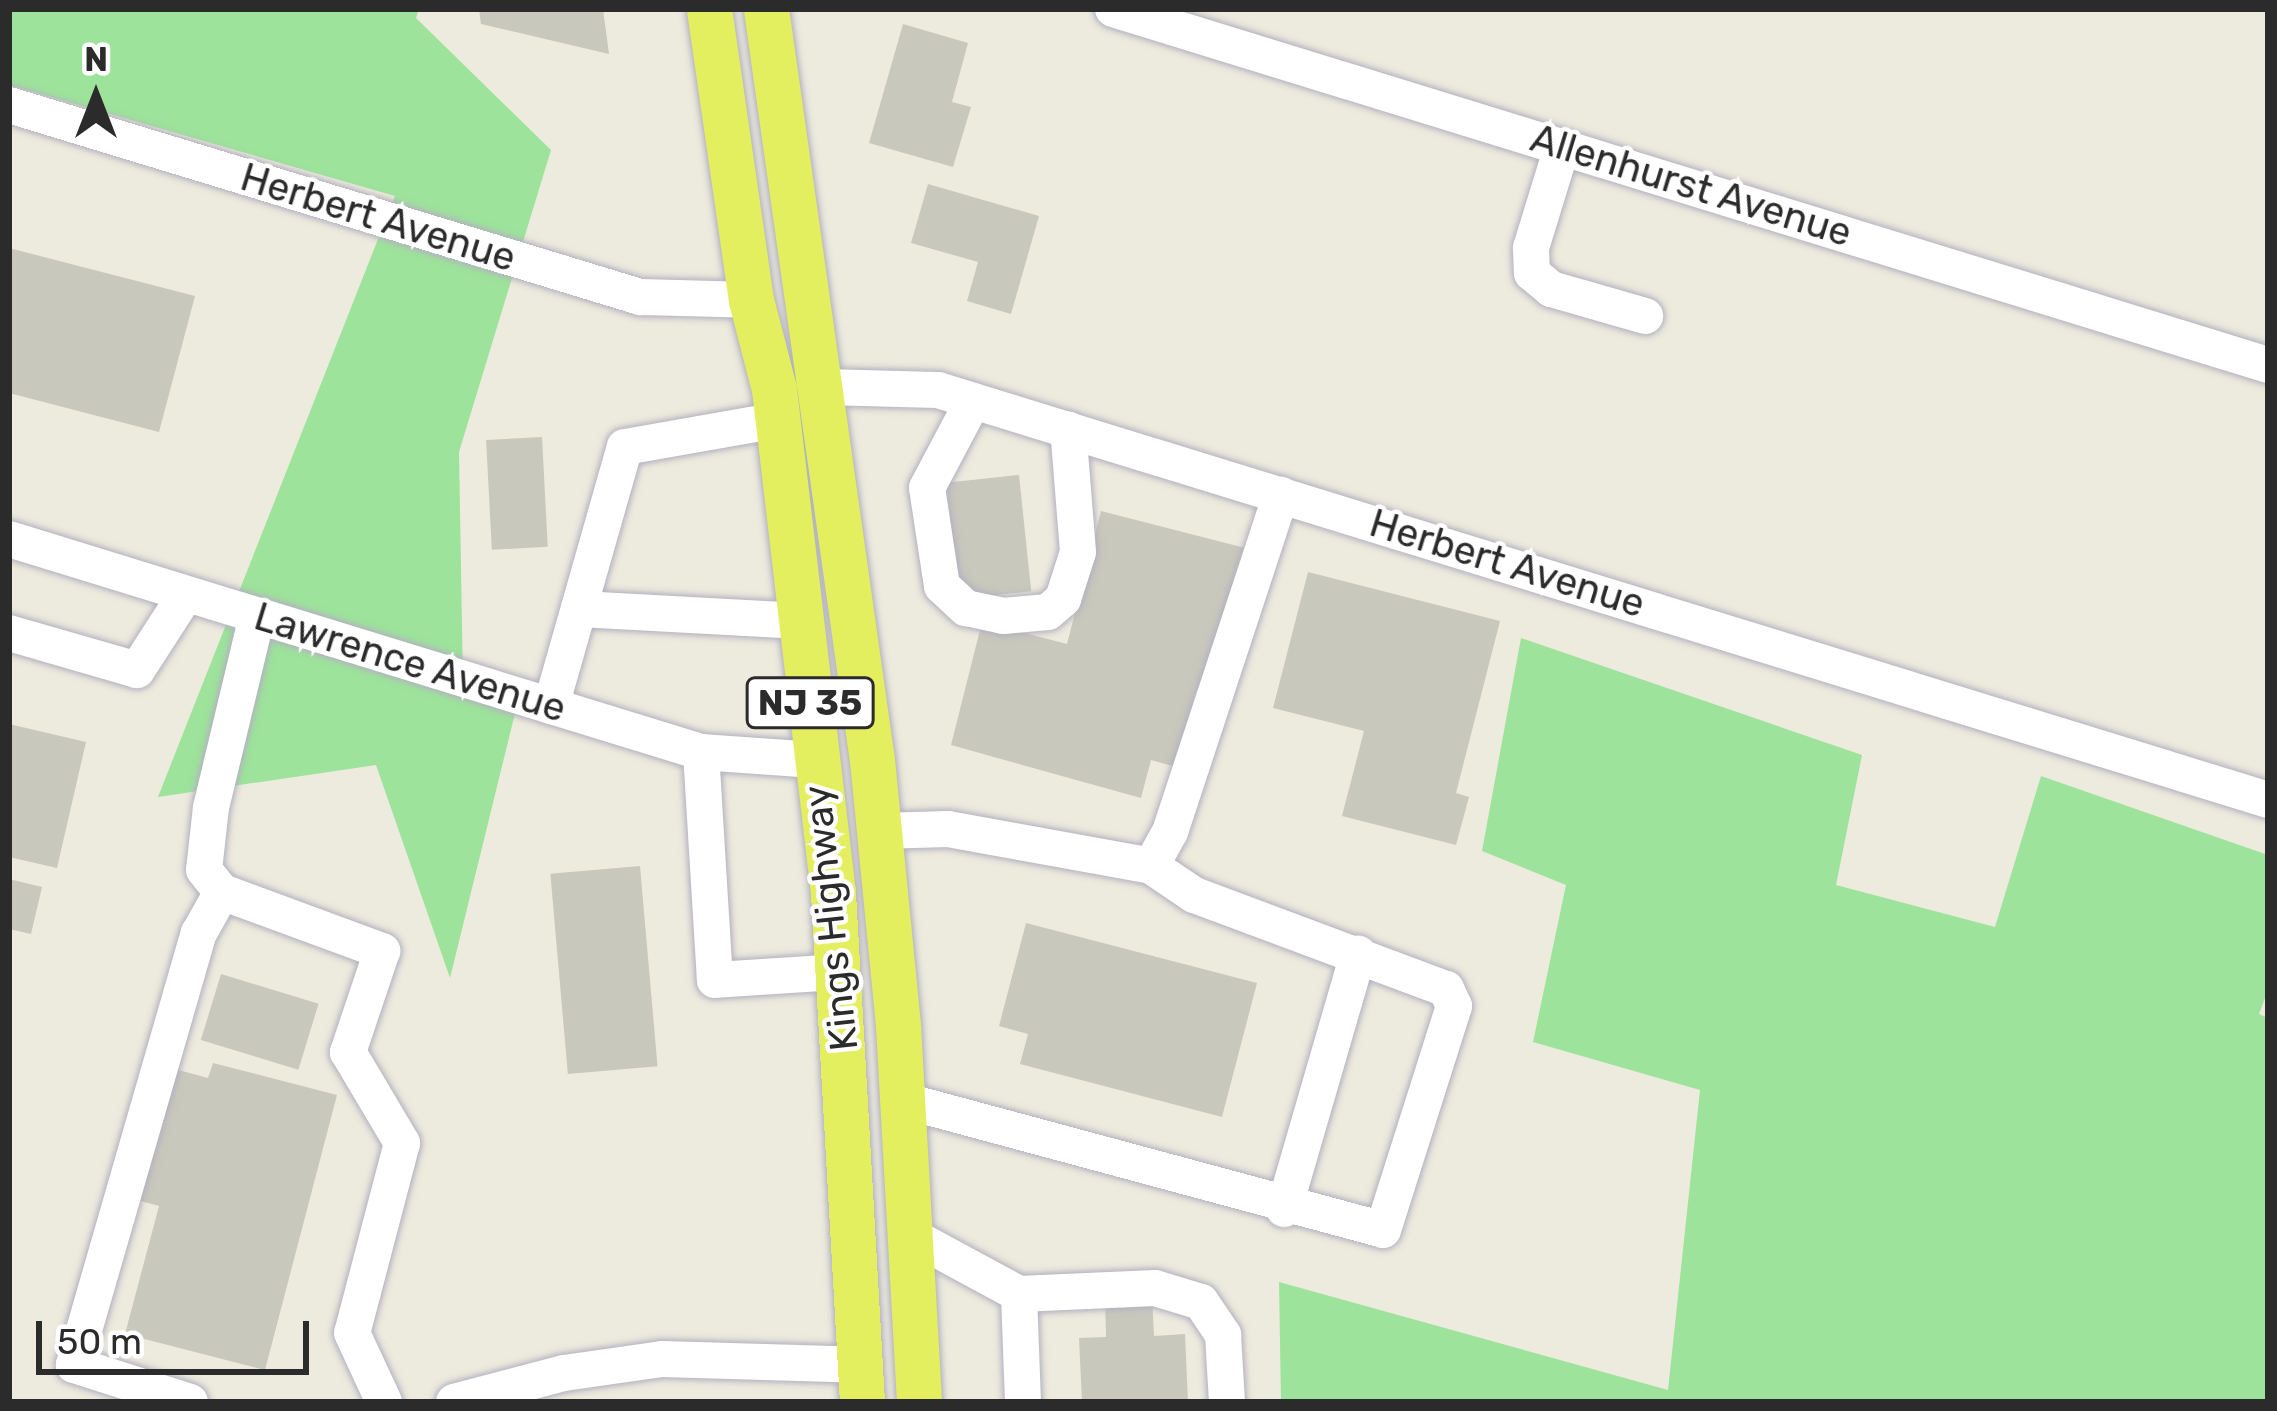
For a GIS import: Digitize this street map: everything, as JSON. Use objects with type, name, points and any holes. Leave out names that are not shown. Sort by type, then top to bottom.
[{"type":"main road","name":"Kings Highway","points":[[709,9],[751,300],[778,420],[802,621],[838,972],[860,1384]]},
{"type":"main road","name":"Kings Highway","points":[[766,9],[824,387],[879,832],[902,1100],[919,1402]]},
{"type":"street","name":"Allenhurst Avenue","points":[[1113,9],[2268,365]]},
{"type":"street","name":"Herbert Avenue","points":[[9,105],[640,298],[751,300]]},
{"type":"street","points":[[1562,147],[1531,248],[1532,273],[1551,289],[1645,316]]},
{"type":"street","name":"Herbert Avenue","points":[[824,387],[895,385],[973,401],[2268,800]]},
{"type":"street","points":[[973,401],[927,488],[942,586],[966,608],[1003,616],[1048,612],[1063,599],[1078,552],[1068,429]]},
{"type":"street","points":[[550,706],[625,447],[778,420]]},
{"type":"street","points":[[1151,866],[1170,832],[1281,495]]},
{"type":"street","name":"Lawrence Avenue","points":[[9,539],[700,752],[815,760]]},
{"type":"street","points":[[9,633],[137,670],[186,594]]},
{"type":"street","points":[[579,609],[802,621]]},
{"type":"street","points":[[257,616],[211,807],[204,870],[222,892],[382,950],[348,1052],[402,1143],[352,1333],[384,1402]]},
{"type":"street","points":[[700,752],[715,980],[838,972]]},
{"type":"street","points":[[879,832],[948,829],[1151,866],[1194,895],[1446,989],[1454,1006],[1383,1230],[1284,1209],[902,1100]]},
{"type":"street","points":[[190,1402],[74,1365],[199,933],[222,892]]},
{"type":"street","points":[[1284,1209],[1358,954]]},
{"type":"street","points":[[910,1235],[1018,1294],[1155,1288],[1201,1302],[1223,1335],[1227,1402]]},
{"type":"street","points":[[1018,1294],[1023,1402]]},
{"type":"street","points":[[454,1402],[564,1373],[662,1359],[860,1384]]},
{"type":"green space","points":[[9,9],[419,9],[416,18],[551,150],[459,452],[463,682],[519,697],[450,978],[376,765],[158,797],[395,196],[9,85]]},
{"type":"green space","points":[[1521,638],[1862,755],[1836,885],[1995,927],[2041,776],[2268,855],[2268,990],[2259,1014],[2268,1018],[2268,1402],[1281,1402],[1279,1282],[1668,1390],[1700,1090],[1533,1042],[1566,885],[1482,851]]},
{"type":"building","points":[[479,9],[603,9],[609,54],[481,24]]},
{"type":"building","points":[[903,24],[968,43],[952,102],[971,107],[953,167],[869,143]]},
{"type":"building","points":[[928,184],[1039,216],[1011,314],[967,301],[978,262],[911,243]]},
{"type":"building","points":[[9,248],[195,296],[159,432],[9,393]]},
{"type":"building","points":[[542,437],[548,547],[492,550],[486,440]]},
{"type":"building","points":[[1019,475],[1031,591],[959,599],[946,483]]},
{"type":"building","points":[[1101,511],[1249,549],[1212,695],[1196,691],[1176,767],[1151,760],[1141,798],[951,745],[982,622],[1067,644]]},
{"type":"building","points":[[1308,572],[1500,621],[1456,793],[1469,797],[1456,845],[1342,816],[1364,731],[1273,708]]},
{"type":"building","points":[[9,724],[86,742],[57,868],[9,857]]},
{"type":"building","points":[[640,866],[658,1066],[568,1074],[550,874]]},
{"type":"building","points":[[9,879],[42,887],[31,934],[9,929]]},
{"type":"building","points":[[1026,923],[1257,983],[1222,1117],[1020,1064],[1028,1034],[999,1026]]},
{"type":"building","points":[[221,974],[319,1004],[298,1070],[201,1040]]},
{"type":"building","points":[[213,1063],[337,1095],[265,1370],[125,1334],[159,1206],[137,1200],[171,1068],[208,1078]]},
{"type":"building","points":[[1152,1294],[1154,1336],[1185,1334],[1188,1402],[1082,1402],[1079,1338],[1106,1337],[1105,1296]]}]
